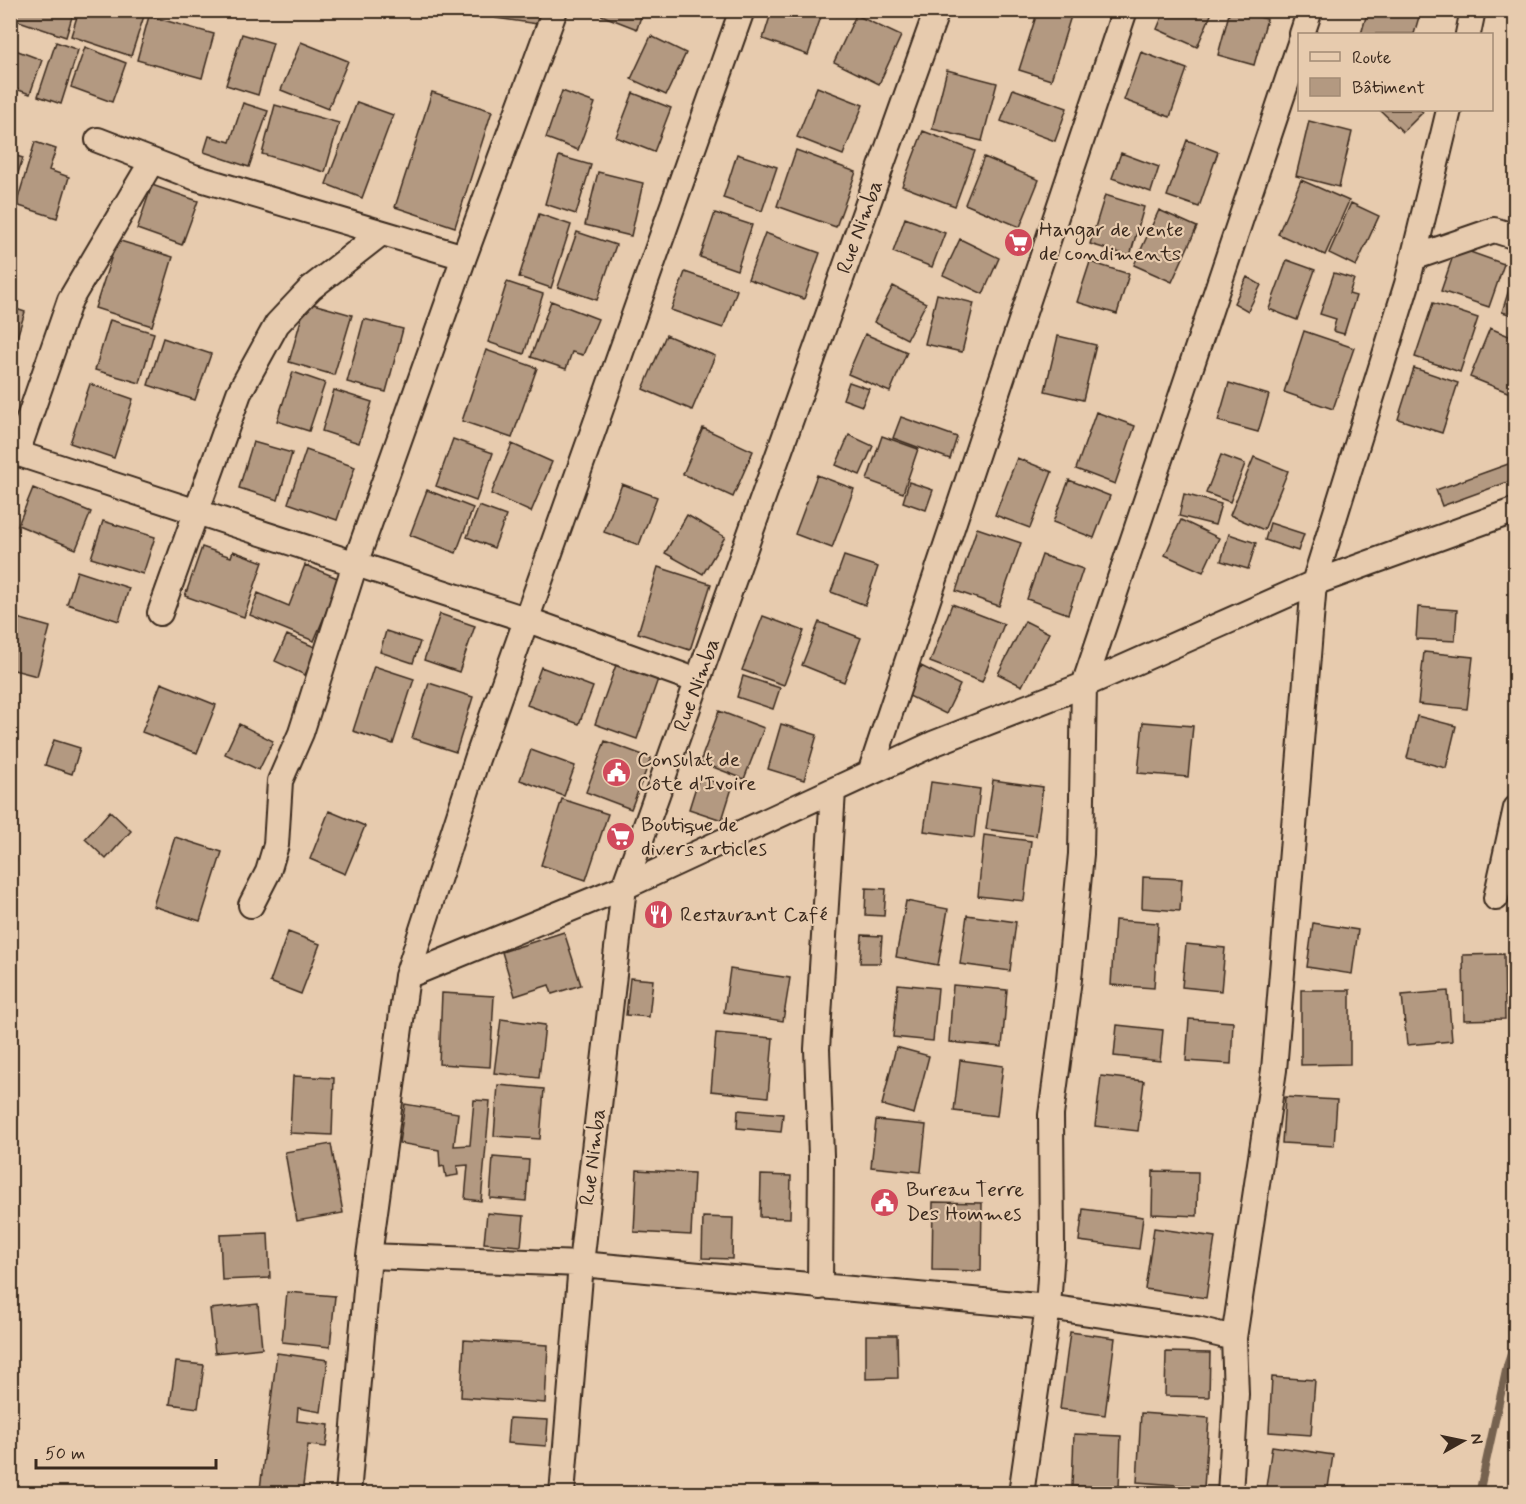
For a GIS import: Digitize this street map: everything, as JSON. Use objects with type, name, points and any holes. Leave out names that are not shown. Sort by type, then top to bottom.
[{"type":"street","points":[[251,905],[268,872],[276,845],[280,782],[301,733],[356,564],[464,257],[555,10]]},
{"type":"street","points":[[348,1494],[369,1256],[406,976],[477,759],[742,10]]},
{"type":"street","name":"Rue Nimba","points":[[562,1494],[581,1264],[624,887],[937,10]]},
{"type":"street","points":[[870,774],[1125,10]]},
{"type":"street","points":[[1302,33],[1310,10]]},
{"type":"street","points":[[1468,33],[1473,10]]},
{"type":"street","points":[[1021,1494],[1048,1306],[1052,1249],[1051,1115],[1069,979],[1081,854],[1084,685],[1298,46]]},
{"type":"street","points":[[1230,1494],[1236,1395],[1234,1338],[1274,1070],[1314,583],[1407,284],[1449,111]]},
{"type":"street","points":[[98,140],[194,177],[380,234],[464,257]]},
{"type":"street","points":[[152,161],[70,300],[14,452],[528,620],[698,681]]},
{"type":"street","points":[[1413,258],[1494,230],[1515,237]]},
{"type":"street","points":[[160,613],[239,393],[277,324],[310,288],[380,234]]},
{"type":"street","points":[[406,976],[624,887],[935,744],[1084,685],[1314,583],[1515,510]]},
{"type":"street","points":[[820,1287],[821,1156],[817,1049],[833,791]]},
{"type":"street","points":[[1497,898],[1515,808]]},
{"type":"street","points":[[369,1256],[581,1264],[1048,1306],[1197,1329],[1234,1338]]},
{"type":"building","points":[[10,10],[74,10],[66,37],[10,18]]},
{"type":"building","points":[[79,10],[128,10],[144,16],[131,56],[71,36]]},
{"type":"building","points":[[432,10],[467,10],[467,13],[432,15]]},
{"type":"building","points":[[497,10],[539,10],[537,24],[496,18]]},
{"type":"building","points":[[588,10],[643,10],[637,29]]},
{"type":"building","points":[[772,10],[813,10],[822,14],[808,55],[763,39]]},
{"type":"building","points":[[884,10],[903,10],[901,17]]},
{"type":"building","points":[[1038,10],[1055,10],[1071,16],[1051,80],[1019,70]]},
{"type":"building","points":[[1165,10],[1213,10],[1197,47],[1157,29]]},
{"type":"building","points":[[1230,10],[1267,19],[1254,65],[1218,55]]},
{"type":"building","points":[[1368,10],[1421,10],[1414,33],[1361,33]]},
{"type":"building","points":[[856,15],[901,36],[879,84],[834,62]]},
{"type":"building","points":[[149,16],[214,34],[202,78],[137,60]]},
{"type":"building","points":[[242,34],[273,43],[258,95],[226,85]]},
{"type":"building","points":[[651,36],[686,53],[666,95],[631,79]]},
{"type":"building","points":[[56,42],[78,50],[61,104],[38,96]]},
{"type":"building","points":[[301,42],[348,61],[328,109],[281,90]]},
{"type":"building","points":[[85,47],[126,63],[112,102],[71,87]]},
{"type":"building","points":[[10,48],[42,60],[30,94],[10,87]]},
{"type":"building","points":[[1141,52],[1187,69],[1170,117],[1124,100]]},
{"type":"building","points":[[947,70],[997,83],[982,141],[932,129]]},
{"type":"building","points":[[817,87],[863,105],[843,155],[797,137]]},
{"type":"building","points":[[1013,89],[1067,108],[1055,141],[1001,121]]},
{"type":"building","points":[[562,91],[595,103],[578,150],[546,138]]},
{"type":"building","points":[[432,92],[492,111],[455,227],[395,207]]},
{"type":"building","points":[[633,93],[671,108],[654,152],[616,137]]},
{"type":"building","points":[[357,102],[393,115],[362,198],[326,184]]},
{"type":"building","points":[[243,103],[268,111],[249,167],[204,152],[209,136],[230,142]]},
{"type":"building","points":[[275,105],[339,123],[325,172],[262,154]]},
{"type":"building","points":[[1381,111],[1423,112],[1403,132]]},
{"type":"building","points":[[1309,121],[1352,132],[1339,187],[1296,176]]},
{"type":"building","points":[[923,131],[975,151],[955,206],[902,186]]},
{"type":"building","points":[[1187,140],[1218,152],[1199,207],[1167,196]]},
{"type":"building","points":[[35,142],[56,149],[49,170],[69,177],[57,218],[16,205]]},
{"type":"building","points":[[796,150],[856,172],[836,227],[777,206]]},
{"type":"building","points":[[1121,153],[1159,167],[1151,192],[1112,178]]},
{"type":"building","points":[[10,154],[23,158],[10,197]]},
{"type":"building","points":[[737,154],[777,167],[762,211],[723,198]]},
{"type":"building","points":[[559,156],[591,165],[576,214],[545,204]]},
{"type":"building","points":[[984,157],[1039,180],[1020,227],[965,204]]},
{"type":"building","points":[[598,172],[643,183],[631,236],[585,225]]},
{"type":"building","points":[[1301,180],[1349,201],[1325,255],[1278,234]]},
{"type":"building","points":[[152,185],[198,201],[182,245],[137,229]]},
{"type":"building","points":[[1105,195],[1144,207],[1130,256],[1090,244]]},
{"type":"building","points":[[1351,203],[1379,216],[1356,266],[1329,253]]},
{"type":"building","points":[[1159,210],[1197,227],[1172,282],[1134,265]]},
{"type":"building","points":[[715,213],[752,225],[737,270],[700,257]]},
{"type":"building","points":[[539,214],[571,225],[551,288],[519,277]]},
{"type":"building","points":[[905,218],[945,233],[932,267],[893,252]]},
{"type":"building","points":[[577,232],[616,245],[597,300],[558,287]]},
{"type":"building","points":[[765,233],[820,253],[804,299],[748,279]]},
{"type":"building","points":[[960,239],[999,258],[983,294],[943,275]]},
{"type":"building","points":[[117,240],[173,257],[152,326],[95,308]]},
{"type":"building","points":[[1456,247],[1504,264],[1489,307],[1441,291]]},
{"type":"building","points":[[1287,260],[1315,270],[1297,320],[1269,309]]},
{"type":"building","points":[[1090,262],[1129,274],[1117,314],[1077,302]]},
{"type":"building","points":[[1516,267],[1516,316],[1502,312]]},
{"type":"building","points":[[685,272],[737,290],[723,328],[671,310]]},
{"type":"building","points":[[1334,273],[1354,279],[1349,294],[1356,296],[1344,334],[1333,331],[1336,319],[1320,314]]},
{"type":"building","points":[[1247,277],[1261,285],[1248,311],[1234,303]]},
{"type":"building","points":[[507,282],[543,294],[524,354],[488,342]]},
{"type":"building","points":[[893,286],[926,303],[907,339],[874,322]]},
{"type":"building","points":[[937,294],[974,303],[962,352],[925,344]]},
{"type":"building","points":[[551,301],[598,319],[583,355],[572,352],[566,369],[531,357]]},
{"type":"building","points":[[306,302],[352,315],[334,375],[289,362]]},
{"type":"building","points":[[1433,303],[1478,318],[1460,372],[1415,357]]},
{"type":"building","points":[[10,307],[25,312],[10,359]]},
{"type":"building","points":[[364,319],[403,329],[386,392],[347,382]]},
{"type":"building","points":[[110,320],[154,333],[140,383],[95,370]]},
{"type":"building","points":[[1490,328],[1516,339],[1516,380],[1510,393],[1470,377]]},
{"type":"building","points":[[1304,331],[1354,348],[1333,409],[1284,392]]},
{"type":"building","points":[[865,334],[907,352],[890,392],[848,374]]},
{"type":"building","points":[[666,335],[715,356],[692,410],[643,389]]},
{"type":"building","points":[[1058,336],[1096,345],[1083,400],[1045,391]]},
{"type":"building","points":[[163,338],[211,354],[195,400],[148,385]]},
{"type":"building","points":[[486,350],[537,368],[512,438],[462,421]]},
{"type":"building","points":[[1414,368],[1458,383],[1442,433],[1398,419]]},
{"type":"building","points":[[293,372],[325,383],[309,431],[277,421]]},
{"type":"building","points":[[849,382],[869,389],[862,406],[843,399]]},
{"type":"building","points":[[1229,383],[1269,395],[1258,432],[1218,421]]},
{"type":"building","points":[[90,384],[133,399],[114,458],[70,443]]},
{"type":"building","points":[[334,390],[372,402],[359,443],[322,431]]},
{"type":"building","points":[[1096,412],[1135,426],[1115,484],[1076,469]]},
{"type":"building","points":[[901,417],[957,437],[950,459],[893,438]]},
{"type":"building","points":[[703,428],[753,451],[733,497],[683,474]]},
{"type":"building","points":[[849,435],[873,446],[860,475],[836,465]]},
{"type":"building","points":[[882,436],[918,449],[903,493],[867,480]]},
{"type":"building","points":[[453,439],[493,453],[476,501],[436,486]]},
{"type":"building","points":[[253,442],[292,453],[278,500],[239,488]]},
{"type":"building","points":[[512,444],[552,462],[531,512],[491,494]]},
{"type":"building","points":[[306,450],[355,467],[337,520],[288,503]]},
{"type":"building","points":[[1221,455],[1245,464],[1230,502],[1206,493]]},
{"type":"building","points":[[1254,457],[1288,471],[1264,530],[1230,515]]},
{"type":"building","points":[[1017,458],[1052,472],[1030,528],[995,515]]},
{"type":"building","points":[[1511,463],[1516,479],[1442,506],[1436,490]]},
{"type":"building","points":[[817,475],[854,489],[832,548],[795,534]]},
{"type":"building","points":[[1069,480],[1110,496],[1094,538],[1053,522]]},
{"type":"building","points":[[909,482],[933,490],[926,510],[903,502]]},
{"type":"building","points":[[622,484],[657,497],[639,545],[604,532]]},
{"type":"building","points":[[33,488],[91,512],[76,549],[18,525]]},
{"type":"building","points":[[427,490],[473,508],[456,553],[410,535]]},
{"type":"building","points":[[1184,494],[1221,504],[1215,525],[1179,516]]},
{"type":"building","points":[[479,506],[506,516],[494,548],[467,537]]},
{"type":"building","points":[[687,515],[725,537],[703,574],[665,553]]},
{"type":"building","points":[[1181,520],[1219,538],[1203,572],[1165,555]]},
{"type":"building","points":[[103,521],[155,537],[143,574],[91,558]]},
{"type":"building","points":[[1270,523],[1304,534],[1298,551],[1265,540]]},
{"type":"building","points":[[977,528],[1021,543],[999,606],[956,591]]},
{"type":"building","points":[[1229,534],[1256,543],[1248,569],[1221,561]]},
{"type":"building","points":[[202,547],[231,557],[233,551],[263,562],[244,617],[185,596]]},
{"type":"building","points":[[1042,555],[1083,569],[1068,614],[1027,599]]},
{"type":"building","points":[[844,556],[878,567],[865,605],[831,592]]},
{"type":"building","points":[[305,565],[340,579],[314,641],[250,615],[258,593],[289,606]]},
{"type":"building","points":[[658,567],[711,584],[690,650],[638,633]]},
{"type":"building","points":[[77,571],[129,588],[119,621],[67,604]]},
{"type":"building","points":[[952,604],[1004,624],[982,682],[930,662]]},
{"type":"building","points":[[1418,607],[1457,610],[1455,641],[1416,639]]},
{"type":"building","points":[[440,614],[475,626],[459,672],[424,660]]},
{"type":"building","points":[[763,616],[804,631],[784,685],[742,670]]},
{"type":"building","points":[[17,618],[50,627],[37,676],[10,669],[10,642]]},
{"type":"building","points":[[1025,621],[1049,633],[1022,686],[998,674]]},
{"type":"building","points":[[819,622],[861,638],[844,682],[802,665]]},
{"type":"building","points":[[386,631],[420,642],[413,663],[380,652]]},
{"type":"building","points":[[287,635],[317,648],[305,675],[275,661]]},
{"type":"building","points":[[1424,652],[1473,657],[1467,709],[1418,704]]},
{"type":"building","points":[[616,665],[658,679],[637,739],[595,724]]},
{"type":"building","points":[[374,666],[414,679],[393,744],[353,731]]},
{"type":"building","points":[[921,666],[960,685],[946,714],[907,695]]},
{"type":"building","points":[[541,667],[593,687],[579,724],[527,705]]},
{"type":"building","points":[[743,676],[780,688],[773,709],[737,697]]},
{"type":"building","points":[[161,683],[216,705],[197,753],[142,732]]},
{"type":"building","points":[[429,683],[473,697],[456,752],[412,738]]},
{"type":"building","points":[[719,711],[764,728],[744,779],[700,762]]},
{"type":"building","points":[[1417,716],[1456,726],[1446,768],[1407,758]]},
{"type":"building","points":[[1143,722],[1193,726],[1188,777],[1138,773]]},
{"type":"building","points":[[239,724],[273,741],[259,770],[225,754]]},
{"type":"building","points":[[781,724],[817,735],[804,780],[768,769]]},
{"type":"building","points":[[54,740],[80,748],[72,774],[45,765]]},
{"type":"building","points":[[605,741],[651,758],[631,809],[586,792]]},
{"type":"building","points":[[531,750],[575,766],[564,796],[520,780]]},
{"type":"building","points":[[699,777],[732,788],[722,820],[689,809]]},
{"type":"building","points":[[993,780],[1043,787],[1036,836],[986,829]]},
{"type":"building","points":[[931,782],[980,789],[974,838],[924,831]]},
{"type":"building","points":[[562,799],[608,814],[586,880],[541,865]]},
{"type":"building","points":[[110,811],[131,831],[106,859],[85,839]]},
{"type":"building","points":[[329,811],[365,826],[345,874],[310,859]]},
{"type":"building","points":[[984,835],[1031,841],[1024,901],[978,896]]},
{"type":"building","points":[[175,837],[222,852],[200,921],[153,906]]},
{"type":"building","points":[[1143,877],[1182,879],[1180,911],[1142,908]]},
{"type":"building","points":[[866,888],[886,889],[884,916],[865,915]]},
{"type":"building","points":[[906,901],[948,909],[938,965],[896,957]]},
{"type":"building","points":[[967,915],[1016,922],[1010,971],[960,964]]},
{"type":"building","points":[[1115,920],[1158,923],[1154,988],[1111,985]]},
{"type":"building","points":[[1313,923],[1358,930],[1352,974],[1307,967]]},
{"type":"building","points":[[288,932],[320,944],[301,994],[270,982]]},
{"type":"building","points":[[564,932],[581,985],[552,994],[549,985],[515,996],[502,952]]},
{"type":"building","points":[[862,935],[882,936],[880,963],[860,963]]},
{"type":"building","points":[[1186,944],[1225,948],[1221,991],[1182,987]]},
{"type":"building","points":[[1504,954],[1505,1019],[1464,1020],[1463,955]]},
{"type":"building","points":[[730,969],[790,978],[783,1021],[724,1012]]},
{"type":"building","points":[[630,978],[653,980],[649,1017],[626,1015]]},
{"type":"building","points":[[898,984],[938,988],[933,1041],[893,1037]]},
{"type":"building","points":[[953,985],[1007,990],[1002,1047],[949,1042]]},
{"type":"building","points":[[1301,990],[1350,990],[1350,1064],[1301,1065]]},
{"type":"building","points":[[1448,991],[1452,1041],[1407,1045],[1402,995]]},
{"type":"building","points":[[442,993],[494,996],[490,1067],[439,1064]]},
{"type":"building","points":[[501,1019],[545,1025],[539,1078],[494,1073]]},
{"type":"building","points":[[1189,1019],[1233,1022],[1231,1064],[1186,1061]]},
{"type":"building","points":[[1117,1025],[1163,1030],[1160,1061],[1114,1056]]},
{"type":"building","points":[[716,1033],[773,1038],[768,1097],[711,1091]]},
{"type":"building","points":[[896,1047],[929,1056],[914,1114],[882,1105]]},
{"type":"building","points":[[960,1060],[1003,1066],[997,1116],[954,1111]]},
{"type":"building","points":[[293,1076],[334,1078],[332,1135],[290,1133]]},
{"type":"building","points":[[1101,1076],[1144,1081],[1138,1131],[1095,1126]]},
{"type":"building","points":[[498,1085],[544,1089],[540,1139],[494,1136]]},
{"type":"building","points":[[1285,1097],[1337,1100],[1334,1146],[1282,1143]]},
{"type":"building","points":[[474,1100],[490,1101],[481,1201],[465,1199],[468,1165],[457,1166],[458,1175],[446,1177],[444,1166],[440,1167],[439,1150],[399,1143],[405,1104],[458,1113],[454,1146],[470,1145]]},
{"type":"building","points":[[738,1110],[783,1114],[781,1132],[737,1128]]},
{"type":"building","points":[[876,1120],[926,1125],[921,1172],[871,1167]]},
{"type":"building","points":[[331,1144],[343,1213],[297,1221],[285,1152]]},
{"type":"building","points":[[493,1157],[529,1160],[526,1201],[490,1198]]},
{"type":"building","points":[[637,1170],[694,1173],[691,1235],[634,1232]]},
{"type":"building","points":[[1153,1171],[1198,1172],[1197,1216],[1152,1214]]},
{"type":"building","points":[[761,1175],[791,1176],[790,1218],[760,1217]]},
{"type":"building","points":[[933,1202],[982,1203],[981,1271],[932,1270]]},
{"type":"building","points":[[1083,1209],[1143,1217],[1139,1249],[1079,1241]]},
{"type":"building","points":[[487,1213],[524,1216],[521,1246],[484,1243]]},
{"type":"building","points":[[703,1217],[733,1218],[732,1259],[702,1258]]},
{"type":"building","points":[[1154,1228],[1215,1237],[1206,1298],[1145,1289]]},
{"type":"building","points":[[268,1233],[270,1278],[222,1280],[220,1235]]},
{"type":"building","points":[[287,1292],[335,1296],[330,1347],[282,1342]]},
{"type":"building","points":[[258,1304],[262,1348],[215,1353],[210,1309]]},
{"type":"building","points":[[1070,1332],[1115,1338],[1105,1415],[1060,1409]]},
{"type":"building","points":[[866,1335],[897,1335],[898,1378],[866,1379]]},
{"type":"building","points":[[464,1340],[548,1345],[545,1403],[461,1397]]},
{"type":"building","points":[[1166,1352],[1210,1353],[1209,1397],[1165,1396]]},
{"type":"building","points":[[277,1353],[328,1360],[321,1412],[298,1408],[297,1421],[329,1425],[326,1447],[308,1445],[302,1494],[260,1489]]},
{"type":"building","points":[[176,1362],[204,1365],[198,1408],[170,1404]]},
{"type":"building","points":[[1272,1377],[1315,1380],[1311,1435],[1269,1432]]},
{"type":"building","points":[[1141,1413],[1209,1418],[1204,1487],[1137,1482]]},
{"type":"building","points":[[509,1418],[548,1420],[546,1446],[507,1443]]},
{"type":"building","points":[[1074,1434],[1121,1436],[1119,1488],[1072,1486]]},
{"type":"building","points":[[1272,1446],[1333,1455],[1327,1494],[1265,1494]]},
{"type":"waterway","points":[[10,853],[13,859]]},
{"type":"waterway","points":[[1479,1494],[1507,1366],[1516,1339]]},
{"type":"place","name":"Hangar de vente de condiments","points":[[1018,242]]},
{"type":"place","name":"Consulat de Côte d'Ivoire","points":[[616,772]]},
{"type":"place","name":"Boutique de divers articles","points":[[620,837]]},
{"type":"place","name":"Restaurant Café","points":[[659,915]]},
{"type":"place","name":"Bureau Terre Des Hommes","points":[[885,1202]]}]
